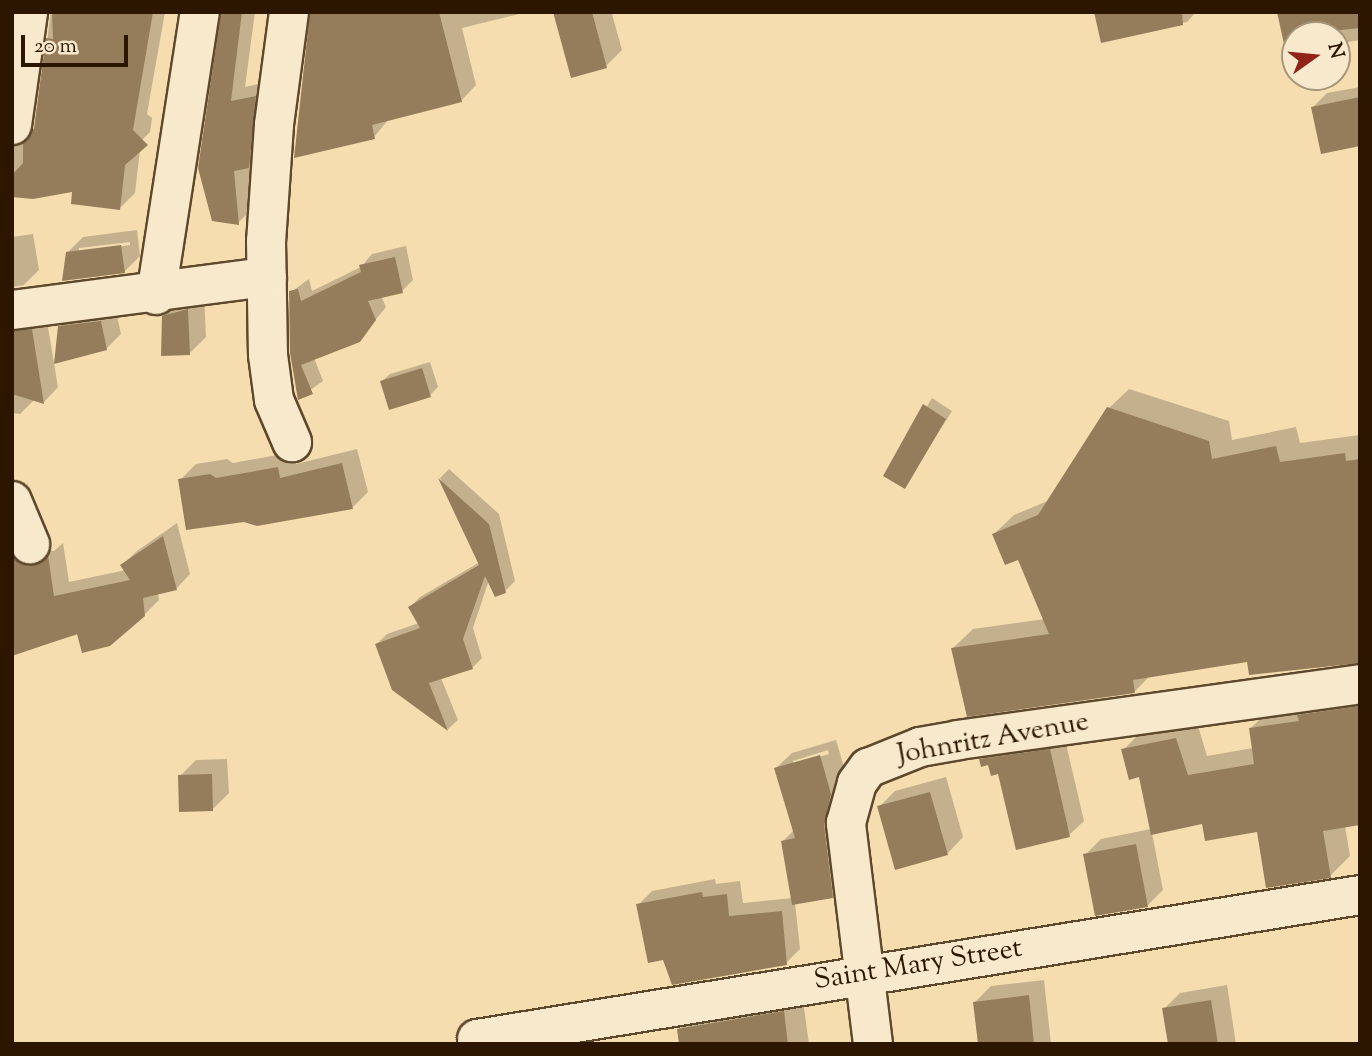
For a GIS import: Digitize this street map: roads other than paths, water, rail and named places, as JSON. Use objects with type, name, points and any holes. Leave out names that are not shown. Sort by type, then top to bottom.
[{"type":"street","points":[[12,125],[29,12]]},
{"type":"street","points":[[156,295],[200,12]]},
{"type":"street","points":[[289,12],[274,125],[267,277],[268,355],[274,400],[292,442]]},
{"type":"street","points":[[12,310],[156,295],[267,277]]},
{"type":"street","points":[[12,501],[30,544]]},
{"type":"street","name":"Johnritz Avenue","points":[[873,1044],[862,974],[846,823],[854,791],[868,768],[920,747],[958,740],[1360,684]]},
{"type":"street","name":"Saint Mary Street","points":[[477,1039],[862,974],[1360,895]]}]
